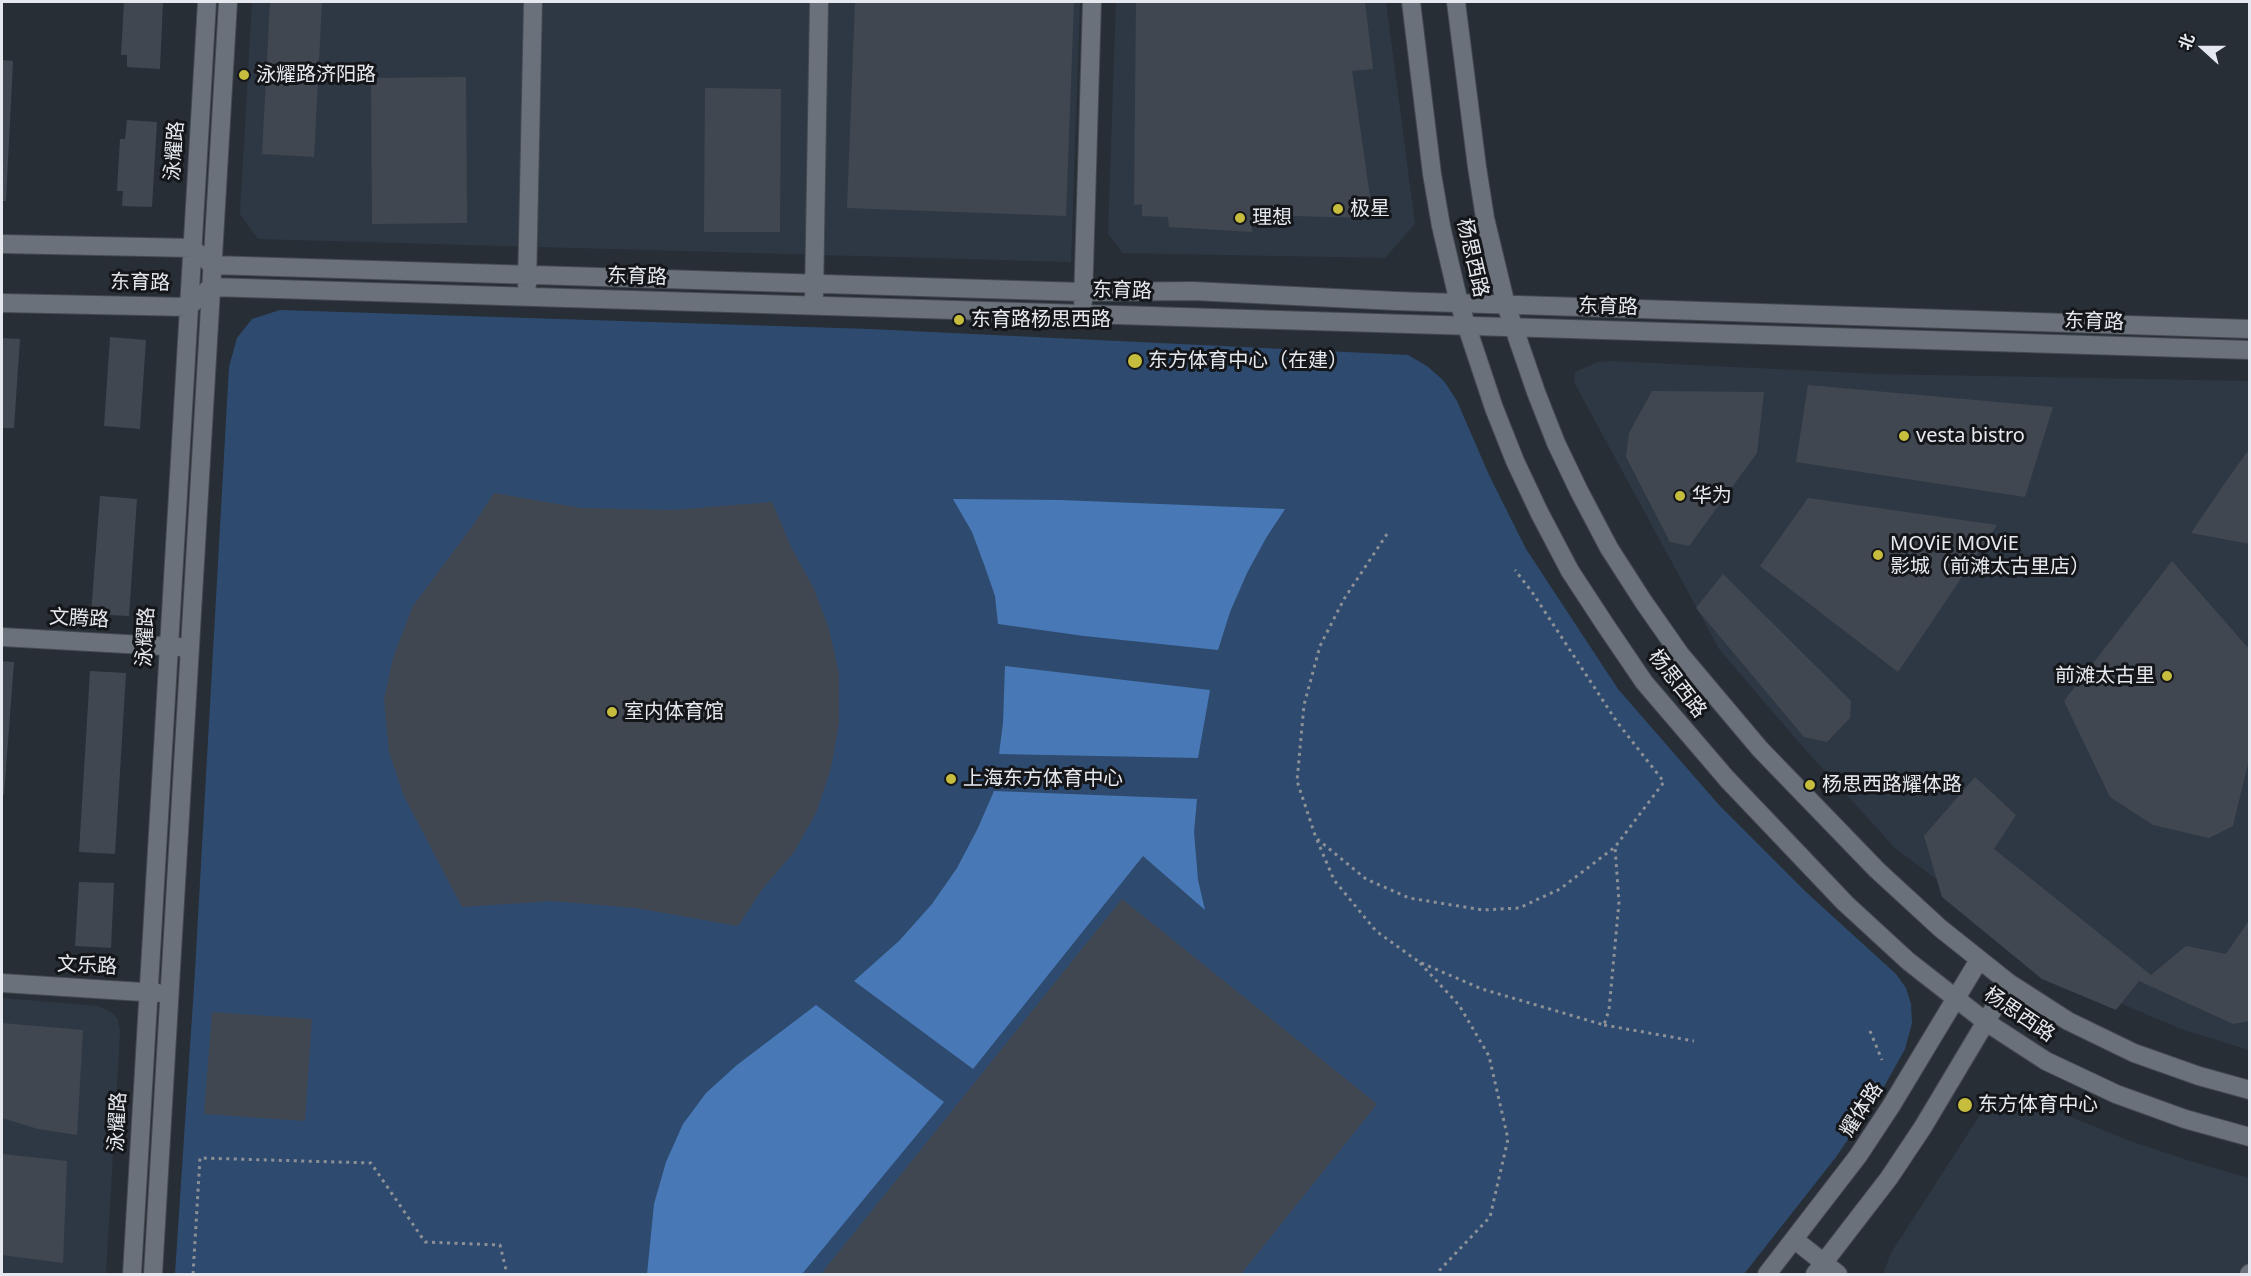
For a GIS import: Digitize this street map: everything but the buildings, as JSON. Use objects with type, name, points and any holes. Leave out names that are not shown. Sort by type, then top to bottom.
[{"type":"street","name":"泳耀路","points":[[132,1275],[207,2]]},
{"type":"street","points":[[153,1275],[228,2]]},
{"type":"street","points":[[527,296],[533,2]]},
{"type":"street","points":[[814,304],[819,2]]},
{"type":"street","points":[[1083,312],[1092,2]]},
{"type":"street","name":"杨思西路","points":[[1411,2],[1432,174],[1445,248],[1465,325],[1494,408],[1539,512],[1570,571],[1605,627],[1644,682],[1727,779],[1845,903],[1908,961],[1986,1022],[2046,1061],[2116,1094],[2185,1119],[2250,1137]]},
{"type":"street","name":"杨思西路","points":[[1456,2],[1476,167],[1494,260],[1506,305],[1556,443],[1579,491],[1609,548],[1680,654],[1760,749],[1877,870],[1940,928],[2009,983],[2068,1021],[2134,1053],[2199,1076],[2250,1090]]},
{"type":"street","name":"东育路","points":[[2,244],[192,248]]},
{"type":"street","points":[[192,248],[212,266]]},
{"type":"street","name":"东育路","points":[[212,266],[1082,292],[1193,291],[1506,305],[2250,329]]},
{"type":"street","name":"东育路","points":[[2,303],[188,307],[211,287],[1083,312],[2250,350]]},
{"type":"street","name":"文腾路","points":[[2,637],[189,648]]},
{"type":"street","name":"耀体路","points":[[1767,1275],[1858,1156],[1892,1107],[1979,960]]},
{"type":"street","name":"文乐路","points":[[2,983],[169,993]]},
{"type":"street","points":[[1795,1240],[1825,1272],[1923,1127],[2009,983]]},
{"type":"path","points":[[1388,534],[1344,599],[1320,646],[1304,705],[1297,781],[1316,838],[1334,880],[1376,931],[1419,962],[1459,1005],[1489,1056],[1508,1139],[1490,1217],[1436,1275]]},
{"type":"path","points":[[1316,838],[1366,879],[1409,898],[1483,910],[1519,908],[1560,889],[1615,847],[1664,782],[1617,722],[1532,592],[1515,570]]},
{"type":"path","points":[[1604,1025],[1610,1010],[1619,902],[1615,847]]},
{"type":"path","points":[[1419,962],[1482,989],[1604,1025],[1694,1041]]},
{"type":"path","points":[[1870,1031],[1882,1060]]},
{"type":"path","points":[[193,1275],[200,1158],[371,1163],[425,1242],[500,1245],[507,1275]]},
{"type":"shaded area","points":[[252,2],[1080,2],[1071,262],[258,239],[240,214]]},
{"type":"shaded area","points":[[1116,2],[1386,2],[1415,224],[1385,258],[1123,253],[1108,234]]},
{"type":"shaded area","name":"上海东方体育中心","points":[[280,310],[869,329],[1408,355],[1427,366],[1444,381],[1457,401],[1489,475],[1526,549],[1618,689],[1719,805],[1807,893],[1896,974],[1906,988],[1911,1004],[1912,1023],[1905,1049],[1885,1085],[1836,1157],[1744,1274],[175,1274],[195,971],[229,367],[237,338],[252,319]]},
{"type":"shaded area","name":"前滩太古里","points":[[1598,362],[1879,374],[2249,381],[2249,1050],[2181,1029],[2101,995],[1997,925],[1895,848],[1795,738],[1719,649],[1574,382],[1575,372]]},
{"type":"shaded area","points":[[953,499],[1060,500],[1285,509],[1247,573],[1230,612],[1218,650],[1084,636],[998,624],[995,596],[985,567],[972,532]]},
{"type":"shaded area","points":[[1005,666],[1210,690],[1198,758],[999,754],[1003,723]]},
{"type":"shaded area","points":[[994,791],[1197,799],[1194,832],[1198,880],[1205,910],[1143,856],[973,1069],[854,981],[899,941],[932,904],[957,868]]},
{"type":"shaded area","points":[[2,998],[98,1006],[111,1012],[118,1019],[120,1032],[106,1274],[2,1274]]},
{"type":"shaded area","points":[[816,1005],[944,1102],[802,1274],[647,1274],[654,1204],[666,1162],[683,1124],[706,1093],[737,1065]]},
{"type":"shaded area","points":[[2020,1096],[2127,1140],[2249,1178],[2249,1274],[1885,1274],[1891,1253],[1989,1101]]},
{"type":"place","name":"泳耀路济阳路","points":[[244,75]]},
{"type":"place","name":"极星","points":[[1338,209]]},
{"type":"place","name":"理想","points":[[1240,218]]},
{"type":"place","name":"东育路杨思西路","points":[[959,320]]},
{"type":"place","name":"东方体育中心（在建）","points":[[1135,361]]},
{"type":"place","name":"vesta bistro","points":[[1904,436]]},
{"type":"place","name":"华为","points":[[1680,496]]},
{"type":"place","name":"MOViE MOViE 影城（前滩太古里店）","points":[[1878,555]]},
{"type":"place","name":"前滩太古里","points":[[2167,676]]},
{"type":"place","name":"室内体育馆","points":[[612,712]]},
{"type":"place","name":"上海东方体育中心","points":[[951,779]]},
{"type":"place","name":"杨思西路耀体路","points":[[1810,785]]},
{"type":"place","name":"东方体育中心","points":[[1965,1105]]}]
